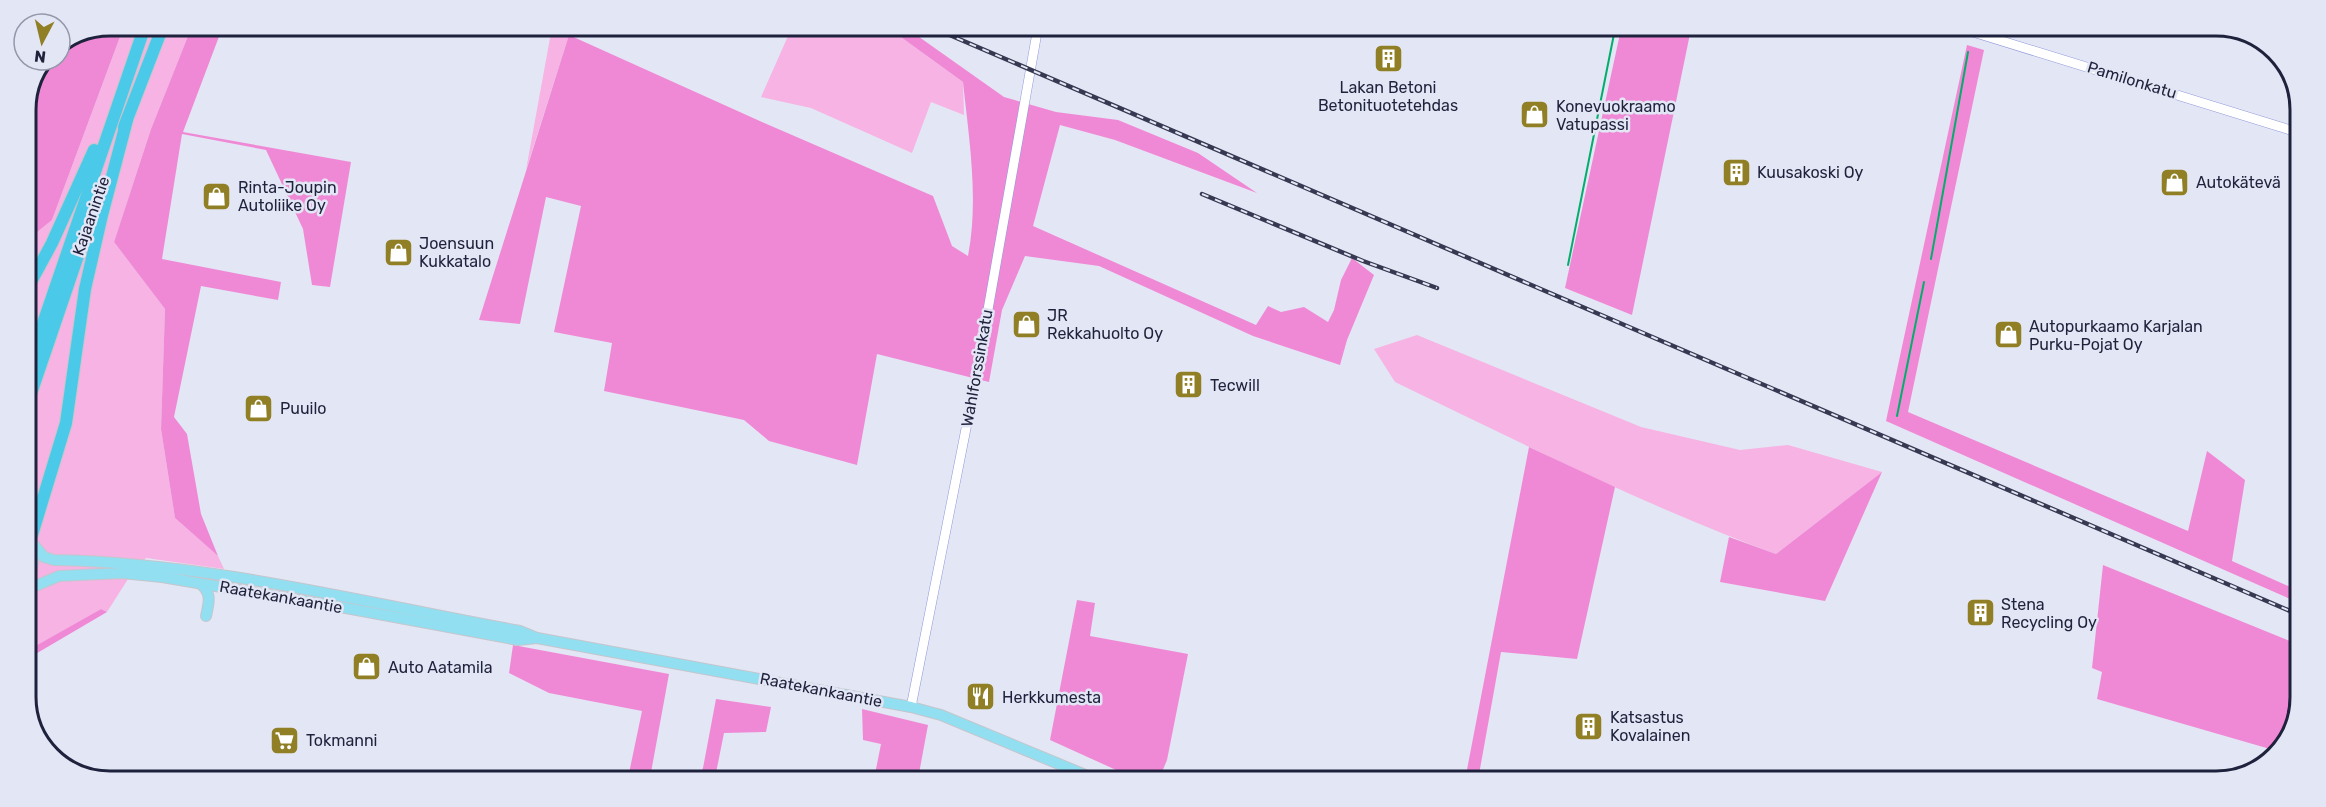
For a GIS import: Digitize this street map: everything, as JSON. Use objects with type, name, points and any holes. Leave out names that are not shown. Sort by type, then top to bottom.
[{"type":"highway","name":"Kajaanintie","points":[[36,344],[142,36]]},
{"type":"highway","name":"Kajaanintie","points":[[36,378],[106,172],[159,36]]},
{"type":"highway","points":[[36,273],[75,196],[107,114],[118,105]]},
{"type":"highway","points":[[36,527],[66,423],[85,289],[127,120]]},
{"type":"main road","name":"Raatekankaantie","points":[[36,546],[44,557],[54,560],[151,565],[226,575],[520,631],[537,638],[911,707],[941,715],[1076,771]]},
{"type":"main road","name":"Raatekankaantie","points":[[36,584],[72,573],[122,573],[201,584],[518,640],[537,638]]},
{"type":"main road","points":[[201,584],[208,590],[210,598],[206,616]]},
{"type":"street","name":"Wahlforssinkatu","points":[[911,707],[970,408],[1036,36]]},
{"type":"street","name":"Pamilonkatu","points":[[1986,36],[2290,130]]},
{"type":"shaded area","points":[[120,36],[188,36],[151,129],[114,242],[165,309],[161,429],[175,518],[218,556],[224,569],[146,558],[128,579],[107,612],[101,609],[36,646],[36,233],[52,220]]},
{"type":"shaded area","points":[[120,36],[52,220],[36,233],[36,110],[37,95],[46,72],[72,72],[72,46],[95,37]]},
{"type":"shaded area","points":[[188,36],[219,36],[183,132],[351,162],[330,287],[312,285],[303,229],[266,150],[182,134],[162,259],[281,282],[278,300],[201,286],[174,417],[187,434],[201,514],[218,556],[175,518],[161,429],[165,309],[114,242],[151,129]]},
{"type":"shaded area","points":[[569,36],[526,170],[550,38]]},
{"type":"shaded area","points":[[569,36],[933,196],[952,246],[968,256],[973,191],[963,82],[899,36],[918,36],[1004,97],[1056,112],[1118,120],[1198,153],[1257,193],[1115,140],[1060,125],[1033,226],[1256,325],[1268,306],[1281,312],[1304,307],[1328,322],[1334,310],[1341,280],[1352,258],[1374,275],[1347,340],[1340,365],[1253,336],[1099,266],[1025,256],[1002,310],[989,382],[877,354],[857,465],[769,441],[744,420],[604,391],[612,343],[554,332],[581,206],[546,197],[520,324],[479,320]]},
{"type":"shaded area","points":[[788,36],[899,36],[963,82],[964,115],[931,102],[912,153],[811,108],[761,97]]},
{"type":"shaded area","points":[[1619,36],[1690,36],[1632,315],[1565,288]]},
{"type":"shaded area","points":[[1967,45],[1984,50],[1908,412],[2188,531],[2207,451],[2245,480],[2232,561],[2290,587],[2290,599],[1886,421]]},
{"type":"shaded area","points":[[1417,335],[1641,427],[1740,450],[1788,445],[1882,472],[1776,554],[1631,494],[1395,382],[1374,349]]},
{"type":"shaded area","points":[[1529,447],[1615,487],[1577,659],[1501,652],[1480,771],[1467,771]]},
{"type":"shaded area","points":[[1882,472],[1825,601],[1720,582],[1729,537],[1776,554]]},
{"type":"shaded area","points":[[2103,565],[2290,641],[2289,712],[2280,734],[2269,749],[2097,699],[2102,672],[2092,668]]},
{"type":"shaded area","points":[[1077,600],[1095,603],[1090,636],[1188,654],[1167,760],[1162,771],[1118,771],[1050,740]]},
{"type":"shaded area","points":[[101,609],[107,612],[36,654],[36,646]]},
{"type":"shaded area","points":[[513,645],[669,674],[651,771],[629,771],[642,711],[549,693],[509,673]]},
{"type":"shaded area","points":[[716,699],[771,707],[766,732],[724,733],[716,771],[702,771]]},
{"type":"shaded area","points":[[862,709],[928,725],[919,771],[876,771],[881,744],[863,740]]},
{"type":"waterway","points":[[1568,265],[1614,36]]},
{"type":"waterway","points":[[1931,259],[1968,52]]},
{"type":"waterway","points":[[1897,416],[1924,282]]},
{"type":"railway","points":[[952,36],[2290,611]]},
{"type":"railway","points":[[1202,194],[1363,261],[1437,288]]},
{"type":"place","name":"Lakan Betoni Betonituotetehdas","points":[[1388,59]]},
{"type":"place","name":"Konevuokraamo Vatupassi","points":[[1535,115]]},
{"type":"place","name":"Kuusakoski Oy","points":[[1736,172]]},
{"type":"place","name":"Autokätevä","points":[[2175,182]]},
{"type":"place","name":"Rinta-Joupin Autoliike Oy","points":[[217,196]]},
{"type":"place","name":"Joensuun Kukkatalo","points":[[398,252]]},
{"type":"place","name":"JR Rekkahuolto Oy","points":[[1026,324]]},
{"type":"place","name":"Autopurkaamo Karjalan Purku-Pojat Oy","points":[[2008,335]]},
{"type":"place","name":"Tecwill","points":[[1189,385]]},
{"type":"place","name":"Puuilo","points":[[259,408]]},
{"type":"place","name":"Stena Recycling Oy","points":[[1980,613]]},
{"type":"place","name":"Auto Aatamila","points":[[367,667]]},
{"type":"place","name":"Herkkumesta","points":[[981,697]]},
{"type":"place","name":"Katsastus Kovalainen","points":[[1589,726]]},
{"type":"place","name":"Tokmanni","points":[[285,740]]}]
